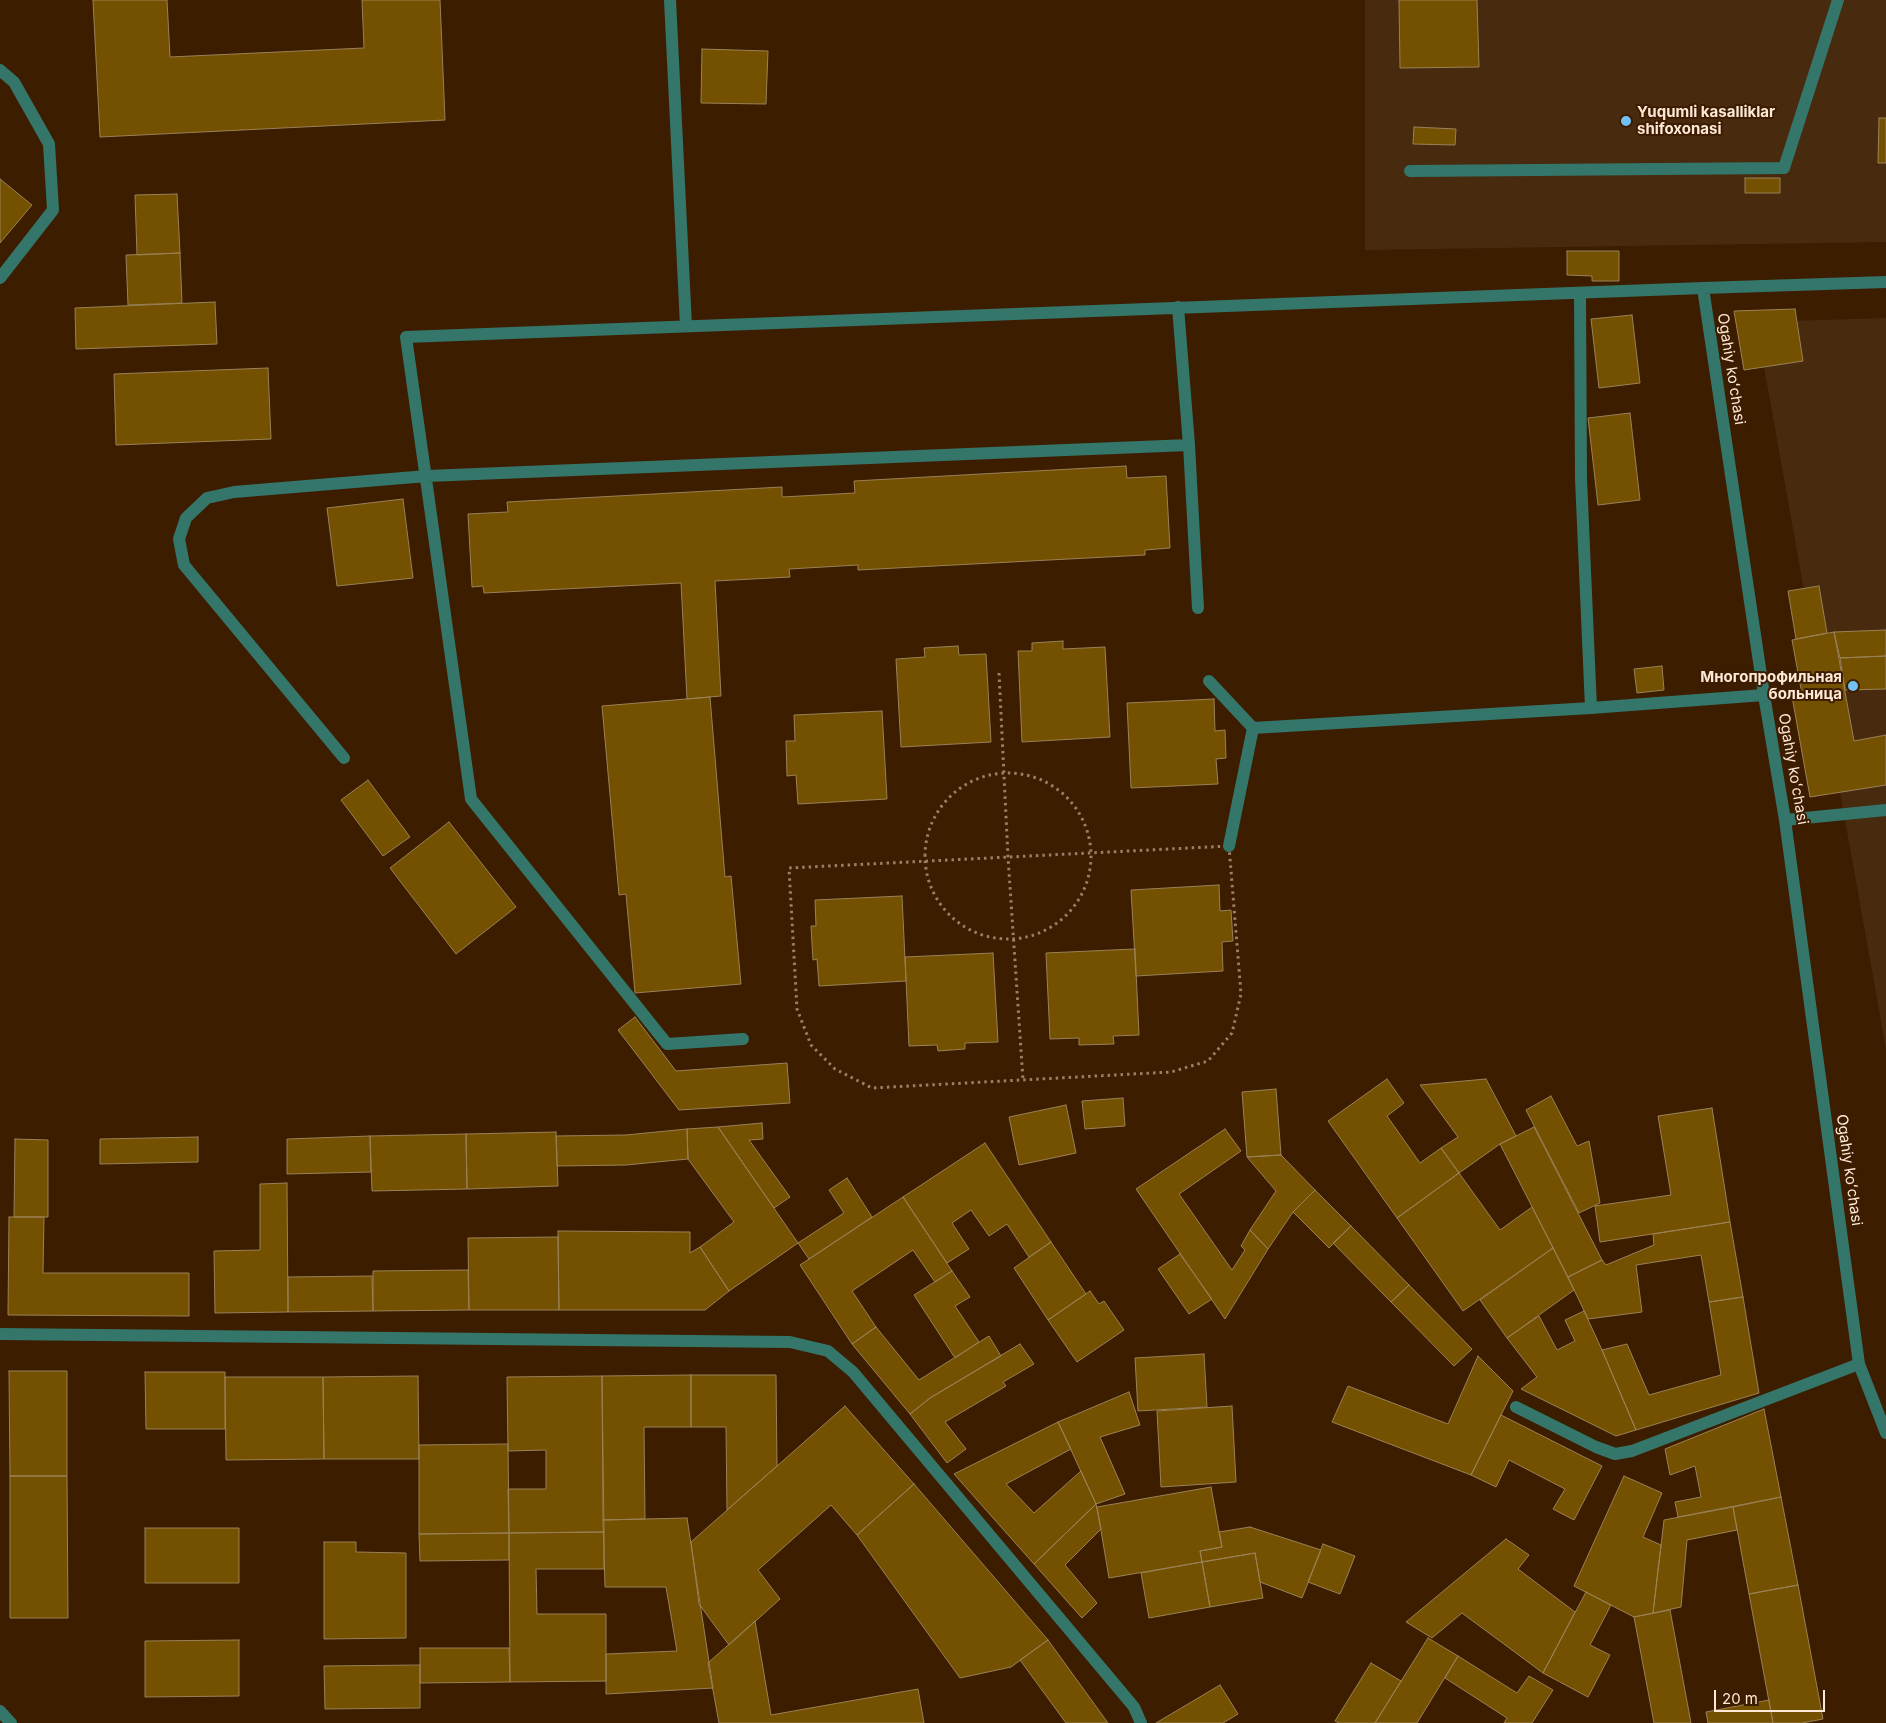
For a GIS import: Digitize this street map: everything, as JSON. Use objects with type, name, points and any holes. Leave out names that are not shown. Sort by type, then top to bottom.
[{"type":"street","points":[[670,0],[686,326]]},
{"type":"street","points":[[1410,171],[1784,168],[1838,0]]},
{"type":"street","points":[[0,70],[14,82],[49,144],[53,210],[0,278]]},
{"type":"street","points":[[743,1039],[668,1044],[471,799],[406,337],[1886,282]]},
{"type":"street","name":"Ogahiy koʻchasi","points":[[1703,288],[1764,696],[1785,820],[1859,1364],[1886,1433]]},
{"type":"street","points":[[1580,293],[1581,478],[1591,708]]},
{"type":"street","points":[[1178,307],[1189,445],[1198,608]]},
{"type":"street","points":[[344,758],[184,565],[179,539],[186,518],[207,498],[234,492],[427,476],[1189,445]]},
{"type":"street","points":[[1209,681],[1253,728]]},
{"type":"street","points":[[1253,728],[1764,696]]},
{"type":"street","points":[[1229,846],[1253,728]]},
{"type":"street","points":[[1785,820],[1886,810]]},
{"type":"street","points":[[0,1334],[790,1342],[828,1351],[853,1372],[1134,1707],[1141,1723]]},
{"type":"street","points":[[1516,1407],[1596,1447],[1615,1454],[1632,1451],[1859,1364]]},
{"type":"street","points":[[0,1711],[11,1723]]},
{"type":"path","points":[[999,673],[1008,857],[1023,1080]]},
{"type":"path","points":[[1004,773],[1030,776],[1054,786],[1074,804],[1087,827],[1092,852],[1088,881],[1074,906],[1054,926],[1027,937],[998,939],[970,930],[947,913],[931,889],[925,861],[928,835],[938,811],[956,791],[978,778],[1004,773]]},
{"type":"path","points":[[1229,846],[1241,994],[1232,1034],[1208,1061],[1171,1072],[872,1088],[836,1070],[811,1045],[797,1009],[789,868],[1092,852],[1229,846]]},
{"type":"shaded area","name":"Yuqumli kasalliklar shifoxonasi","points":[[1365,0],[1886,0],[1886,242],[1365,250]]},
{"type":"shaded area","name":"Многопрофильная больница","points":[[1886,318],[1886,1049],[1756,322]]},
{"type":"building","points":[[93,0],[167,0],[170,57],[364,48],[362,0],[440,0],[445,120],[100,137]]},
{"type":"building","points":[[1399,0],[1477,0],[1479,67],[1400,68]]},
{"type":"building","points":[[702,49],[768,51],[766,104],[701,103]]},
{"type":"building","points":[[1879,118],[1886,118],[1886,163],[1878,163]]},
{"type":"building","points":[[1414,127],[1456,129],[1455,145],[1413,144]]},
{"type":"building","points":[[1745,178],[1780,178],[1780,193],[1745,193]]},
{"type":"building","points":[[0,179],[32,205],[0,243]]},
{"type":"building","points":[[177,194],[180,253],[137,255],[135,195]]},
{"type":"building","points":[[1567,251],[1619,251],[1619,281],[1592,281],[1592,276],[1567,275]]},
{"type":"building","points":[[180,253],[182,303],[128,305],[126,255]]},
{"type":"building","points":[[215,302],[217,344],[76,349],[75,308]]},
{"type":"building","points":[[1795,309],[1803,361],[1744,370],[1734,311]]},
{"type":"building","points":[[1632,315],[1640,383],[1599,388],[1591,319]]},
{"type":"building","points":[[268,368],[271,439],[116,445],[114,374]]},
{"type":"building","points":[[1630,413],[1640,500],[1598,505],[1588,418]]},
{"type":"building","points":[[1126,466],[1127,478],[1166,476],[1170,548],[1145,550],[1145,555],[858,570],[858,565],[789,569],[790,577],[715,581],[721,696],[687,699],[681,583],[484,593],[483,586],[472,587],[468,514],[508,512],[507,502],[782,487],[782,497],[855,493],[854,481]]},
{"type":"building","points":[[403,499],[413,578],[337,586],[327,508]]},
{"type":"building","points":[[1819,586],[1827,633],[1796,639],[1788,591]]},
{"type":"building","points":[[1886,630],[1886,656],[1840,658],[1834,632]]},
{"type":"building","points":[[1834,632],[1854,741],[1886,735],[1886,785],[1810,797],[1791,691],[1801,689],[1792,640]]},
{"type":"building","points":[[1063,641],[1063,649],[1105,647],[1110,737],[1022,742],[1018,651],[1032,651],[1032,643]]},
{"type":"building","points":[[958,646],[959,655],[986,654],[991,742],[901,747],[896,659],[925,657],[924,648]]},
{"type":"building","points":[[1886,656],[1886,689],[1845,690],[1840,658]]},
{"type":"building","points":[[1662,666],[1664,690],[1637,693],[1634,669]]},
{"type":"building","points":[[710,697],[725,877],[731,876],[741,984],[635,993],[626,894],[619,895],[602,706]]},
{"type":"building","points":[[1214,699],[1215,731],[1225,730],[1226,758],[1216,759],[1218,784],[1131,788],[1127,703]]},
{"type":"building","points":[[882,711],[887,799],[798,804],[796,775],[787,776],[786,741],[795,741],[794,715]]},
{"type":"building","points":[[368,780],[410,837],[383,856],[341,800]]},
{"type":"building","points":[[449,822],[516,907],[456,954],[390,868]]},
{"type":"building","points":[[1219,885],[1220,911],[1231,910],[1233,941],[1222,942],[1223,971],[1136,976],[1131,890]]},
{"type":"building","points":[[902,896],[906,981],[819,986],[817,959],[813,960],[811,926],[816,926],[815,900]]},
{"type":"building","points":[[1135,949],[1139,1035],[1113,1036],[1114,1044],[1079,1045],[1079,1038],[1050,1039],[1046,953]]},
{"type":"building","points":[[993,953],[998,1042],[965,1043],[965,1049],[938,1051],[937,1045],[909,1046],[905,957]]},
{"type":"building","points":[[635,1017],[676,1071],[787,1063],[790,1103],[679,1110],[618,1030]]},
{"type":"building","points":[[1387,1079],[1404,1103],[1387,1116],[1420,1163],[1441,1148],[1459,1173],[1397,1218],[1328,1121]]},
{"type":"building","points":[[1486,1079],[1516,1136],[1500,1144],[1459,1173],[1441,1148],[1458,1137],[1420,1085]]},
{"type":"building","points":[[1276,1089],[1281,1155],[1247,1157],[1242,1092]]},
{"type":"building","points":[[1551,1096],[1577,1146],[1589,1141],[1600,1203],[1579,1213],[1526,1110]]},
{"type":"building","points":[[1123,1098],[1125,1126],[1085,1129],[1082,1101]]},
{"type":"building","points":[[1066,1105],[1076,1153],[1019,1165],[1009,1117]]},
{"type":"building","points":[[1712,1108],[1730,1222],[1600,1242],[1595,1206],[1671,1195],[1658,1116]]},
{"type":"building","points":[[762,1123],[763,1139],[749,1140],[790,1197],[774,1208],[718,1127]]},
{"type":"building","points":[[718,1127],[798,1243],[729,1291],[700,1247],[734,1222],[688,1159],[687,1129]]},
{"type":"building","points":[[1534,1127],[1602,1260],[1568,1277],[1500,1144]]},
{"type":"building","points":[[687,1129],[688,1159],[626,1165],[557,1166],[556,1136],[626,1135]]},
{"type":"building","points":[[1225,1129],[1241,1151],[1179,1194],[1232,1270],[1245,1250],[1241,1246],[1250,1230],[1268,1249],[1225,1319],[1136,1189]]},
{"type":"building","points":[[556,1132],[558,1186],[467,1189],[466,1134]]},
{"type":"building","points":[[466,1134],[467,1189],[372,1191],[370,1136]]},
{"type":"building","points":[[370,1136],[371,1172],[287,1174],[287,1139]]},
{"type":"building","points":[[198,1137],[198,1162],[100,1164],[100,1139]]},
{"type":"building","points":[[15,1139],[48,1140],[48,1217],[14,1217]]},
{"type":"building","points":[[985,1143],[1051,1242],[1029,1257],[1007,1224],[989,1236],[971,1210],[952,1223],[969,1249],[947,1263],[903,1197]]},
{"type":"building","points":[[1281,1155],[1315,1190],[1293,1212],[1268,1249],[1250,1230],[1276,1191],[1247,1157]]},
{"type":"building","points":[[1459,1173],[1500,1230],[1532,1207],[1553,1248],[1463,1311],[1397,1218]]},
{"type":"building","points":[[847,1178],[872,1217],[809,1259],[798,1243],[844,1213],[829,1190]]},
{"type":"building","points":[[287,1183],[288,1312],[215,1313],[214,1251],[260,1250],[260,1184]]},
{"type":"building","points":[[1315,1190],[1351,1226],[1329,1248],[1293,1212]]},
{"type":"building","points":[[903,1197],[952,1271],[935,1282],[913,1250],[852,1291],[876,1327],[852,1344],[800,1265]]},
{"type":"building","points":[[9,1217],[44,1217],[43,1273],[189,1273],[189,1316],[8,1315]]},
{"type":"building","points":[[1730,1222],[1743,1297],[1709,1302],[1701,1255],[1636,1265],[1642,1312],[1588,1319],[1568,1277],[1602,1260],[1606,1265],[1654,1245],[1653,1234]]},
{"type":"building","points":[[1351,1226],[1409,1285],[1391,1302],[1333,1243]]},
{"type":"building","points":[[558,1231],[690,1232],[690,1253],[700,1247],[729,1291],[705,1310],[559,1310]]},
{"type":"building","points":[[558,1237],[559,1310],[469,1310],[468,1238]]},
{"type":"building","points":[[1051,1242],[1086,1294],[1048,1320],[1014,1268]]},
{"type":"building","points":[[1553,1248],[1574,1290],[1507,1338],[1480,1300]]},
{"type":"building","points":[[1180,1254],[1212,1299],[1189,1314],[1158,1269]]},
{"type":"building","points":[[468,1270],[469,1310],[373,1311],[373,1271]]},
{"type":"building","points":[[952,1271],[970,1297],[955,1306],[979,1342],[955,1358],[914,1295]]},
{"type":"building","points":[[372,1276],[373,1311],[288,1312],[288,1277]]},
{"type":"building","points":[[1409,1285],[1472,1349],[1454,1366],[1391,1302]]},
{"type":"building","points":[[1090,1291],[1099,1304],[1104,1301],[1124,1330],[1077,1362],[1048,1320]]},
{"type":"building","points":[[1743,1297],[1759,1393],[1636,1430],[1602,1350],[1627,1344],[1649,1395],[1721,1375],[1709,1302]]},
{"type":"building","points":[[1584,1311],[1636,1430],[1616,1436],[1521,1389],[1537,1377],[1507,1338],[1539,1316],[1557,1350],[1575,1341],[1565,1320]]},
{"type":"building","points":[[876,1327],[919,1380],[989,1336],[1001,1356],[930,1398],[910,1414],[852,1344]]},
{"type":"building","points":[[1020,1344],[1034,1364],[1003,1382],[1006,1386],[945,1422],[966,1449],[947,1463],[910,1414],[930,1398]]},
{"type":"building","points":[[1204,1354],[1207,1407],[1138,1411],[1135,1358]]},
{"type":"building","points":[[1478,1356],[1513,1391],[1471,1475],[1332,1422],[1348,1386],[1448,1424]]},
{"type":"building","points":[[9,1371],[67,1371],[67,1476],[10,1476]]},
{"type":"building","points":[[145,1372],[225,1372],[225,1429],[146,1429]]},
{"type":"building","points":[[691,1375],[776,1375],[777,1466],[727,1510],[726,1427],[691,1427]]},
{"type":"building","points":[[691,1375],[691,1427],[644,1427],[645,1519],[603,1520],[602,1376]]},
{"type":"building","points":[[418,1376],[419,1459],[324,1459],[323,1377]]},
{"type":"building","points":[[602,1376],[604,1532],[509,1533],[508,1489],[546,1489],[546,1450],[508,1451],[507,1377]]},
{"type":"building","points":[[225,1377],[323,1377],[324,1459],[226,1460]]},
{"type":"building","points":[[1129,1392],[1140,1425],[1100,1437],[1125,1494],[1096,1504],[1058,1422]]},
{"type":"building","points":[[845,1406],[914,1484],[857,1535],[831,1505],[758,1570],[780,1599],[729,1645],[699,1604],[691,1542]]},
{"type":"building","points":[[1232,1406],[1236,1482],[1161,1487],[1157,1411]]},
{"type":"building","points":[[1764,1409],[1781,1497],[1678,1517],[1675,1502],[1701,1497],[1695,1466],[1670,1475],[1665,1449]]},
{"type":"building","points":[[1501,1415],[1602,1466],[1574,1520],[1553,1509],[1565,1489],[1509,1460],[1496,1487],[1471,1475]]},
{"type":"building","points":[[1058,1422],[1071,1449],[1006,1484],[1034,1513],[1081,1471],[1096,1504],[1034,1564],[954,1474]]},
{"type":"building","points":[[508,1444],[509,1533],[419,1534],[419,1445]]},
{"type":"building","points":[[10,1476],[67,1476],[68,1618],[10,1618]]},
{"type":"building","points":[[1624,1476],[1662,1493],[1643,1537],[1661,1545],[1653,1613],[1634,1617],[1574,1586]]},
{"type":"building","points":[[914,1484],[1048,1640],[1011,1667],[960,1678],[857,1535]]},
{"type":"building","points":[[1211,1487],[1222,1547],[1200,1551],[1202,1562],[1109,1578],[1097,1507]]},
{"type":"building","points":[[1781,1497],[1798,1585],[1749,1594],[1733,1507]]},
{"type":"building","points":[[1096,1504],[1101,1529],[1065,1565],[1097,1603],[1082,1618],[1034,1564]]},
{"type":"building","points":[[1733,1507],[1737,1530],[1687,1540],[1681,1607],[1653,1613],[1664,1520]]},
{"type":"building","points":[[687,1518],[713,1688],[606,1694],[606,1654],[677,1651],[666,1587],[605,1587],[603,1520]]},
{"type":"building","points":[[1250,1527],[1321,1550],[1302,1598],[1260,1582],[1255,1553],[1202,1562],[1200,1551],[1222,1547],[1219,1532]]},
{"type":"building","points":[[145,1528],[239,1528],[239,1583],[145,1583]]},
{"type":"building","points":[[604,1532],[604,1569],[536,1569],[537,1614],[606,1614],[606,1681],[510,1682],[509,1533]]},
{"type":"building","points":[[509,1533],[509,1560],[420,1561],[419,1534]]},
{"type":"building","points":[[1506,1539],[1529,1555],[1518,1569],[1575,1612],[1543,1673],[1462,1613],[1432,1638],[1406,1622]]},
{"type":"building","points":[[324,1542],[356,1542],[356,1552],[406,1553],[406,1638],[324,1639]]},
{"type":"building","points":[[1323,1544],[1355,1556],[1340,1594],[1308,1582]]},
{"type":"building","points":[[1255,1553],[1263,1598],[1210,1607],[1202,1562]]},
{"type":"building","points":[[1202,1562],[1210,1607],[1149,1618],[1141,1573]]},
{"type":"building","points":[[1798,1585],[1823,1719],[1802,1723],[1773,1723],[1749,1594]]},
{"type":"building","points":[[1586,1592],[1611,1605],[1590,1645],[1610,1655],[1588,1697],[1543,1673]]},
{"type":"building","points":[[1670,1610],[1691,1723],[1654,1723],[1634,1617]]},
{"type":"building","points":[[755,1621],[771,1715],[918,1689],[924,1723],[719,1723],[708,1663]]},
{"type":"building","points":[[1428,1638],[1458,1656],[1417,1723],[1375,1723]]},
{"type":"building","points":[[239,1640],[239,1696],[145,1697],[145,1641]]},
{"type":"building","points":[[1048,1640],[1108,1723],[1066,1723],[1020,1660]]},
{"type":"building","points":[[420,1648],[509,1648],[510,1682],[420,1683]]},
{"type":"building","points":[[1458,1656],[1517,1693],[1529,1676],[1553,1690],[1532,1723],[1504,1723],[1507,1718],[1445,1678]]},
{"type":"building","points":[[1371,1663],[1401,1681],[1375,1723],[1339,1723],[1335,1721]]},
{"type":"building","points":[[420,1665],[420,1708],[325,1709],[324,1666]]},
{"type":"building","points":[[1220,1685],[1238,1714],[1223,1723],[1156,1723]]},
{"type":"building","points":[[1769,1700],[1773,1723],[1708,1723],[1706,1712]]},
{"type":"place","name":"Yuqumli kasalliklar shifoxonasi","points":[[1626,121]]},
{"type":"place","name":"Многопрофильная больница","points":[[1853,686]]}]
